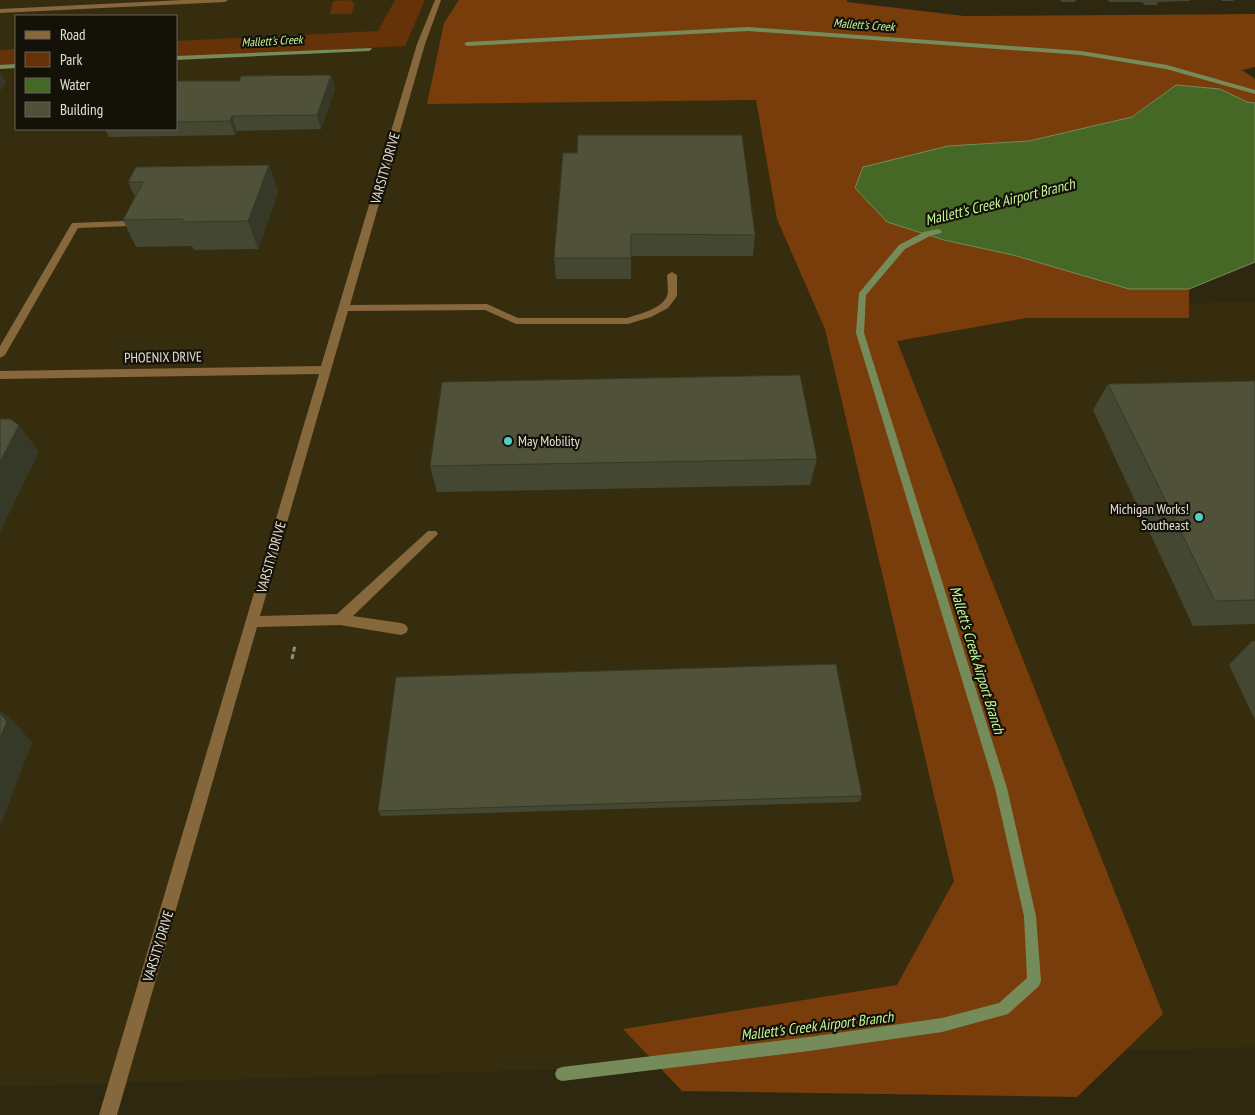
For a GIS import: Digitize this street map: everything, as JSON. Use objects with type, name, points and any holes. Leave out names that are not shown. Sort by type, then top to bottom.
[{"type":"street","points":[[0,11],[225,0]]},
{"type":"street","name":"VARSITY DRIVE","points":[[108,1115],[421,44],[438,0]]},
{"type":"street","points":[[0,355],[75,225],[126,224]]},
{"type":"street","points":[[344,308],[487,307],[516,321],[628,321],[648,316],[664,306],[672,296],[672,275]]},
{"type":"street","name":"PHOENIX DRIVE","points":[[0,375],[326,370]]},
{"type":"street","points":[[340,620],[432,534]]},
{"type":"street","points":[[251,622],[340,620],[401,629]]},
{"type":"shaded area","points":[[0,0],[764,0],[836,312],[1255,302],[1255,1047],[0,1087]]},
{"type":"shaded area","points":[[459,0],[847,0],[847,2],[964,16],[1255,14],[1255,67],[1242,70],[1255,79],[1255,103],[1247,102],[1220,89],[1176,85],[1132,117],[1029,141],[948,146],[887,222],[944,240],[1013,255],[1129,289],[1189,289],[1189,318],[1026,318],[897,341],[1163,1014],[1077,1097],[682,1091],[623,1029],[897,985],[954,881],[825,329],[777,219],[756,100],[427,104],[444,23]]},
{"type":"green space","points":[[350,0],[355,4],[351,14],[330,14],[333,1]]},
{"type":"green space","points":[[395,0],[425,0],[405,46],[178,57],[178,41],[378,31]]},
{"type":"green space","points":[[15,49],[15,65],[0,66],[0,50]]},
{"type":"water","points":[[1176,85],[1220,89],[1247,102],[1255,103],[1255,262],[1189,289],[1129,289],[1013,255],[944,240],[887,222],[855,188],[863,167],[948,146],[1029,141],[1132,117]]},
{"type":"building","points":[[331,75],[317,115],[232,116],[230,121],[178,122],[178,81],[239,81],[241,76]]},
{"type":"building","points":[[578,135],[742,135],[755,235],[631,234],[631,258],[554,258],[563,153],[577,153]]},
{"type":"building","points":[[269,165],[248,221],[182,222],[183,219],[123,220],[143,182],[128,182],[136,167]]},
{"type":"building","points":[[800,375],[817,459],[430,466],[442,382]]},
{"type":"building","name":"Michigan Works! Southeast","points":[[1255,381],[1255,600],[1215,601],[1108,384]]},
{"type":"building","points":[[0,419],[10,419],[19,425],[0,462]]},
{"type":"building","points":[[836,664],[862,796],[378,811],[396,677]]},
{"type":"building","points":[[0,713],[7,722],[0,738]]},
{"type":"waterway","name":"Mallett's Creek","points":[[467,44],[748,29],[1081,53],[1167,67],[1255,92]]},
{"type":"waterway","name":"Mallett's Creek","points":[[178,58],[369,49]]},
{"type":"waterway","name":"Mallett's Creek","points":[[0,67],[15,66]]},
{"type":"waterway","name":"Mallett's Creek Airport Branch","points":[[562,1074],[809,1044],[942,1025],[1003,1009],[1034,981],[1030,916],[1001,788],[860,333],[862,295],[902,247],[927,234],[938,231]]},
{"type":"place","name":"May Mobility","points":[[508,441]]},
{"type":"place","name":"Michigan Works! Southeast","points":[[1199,517]]}]
